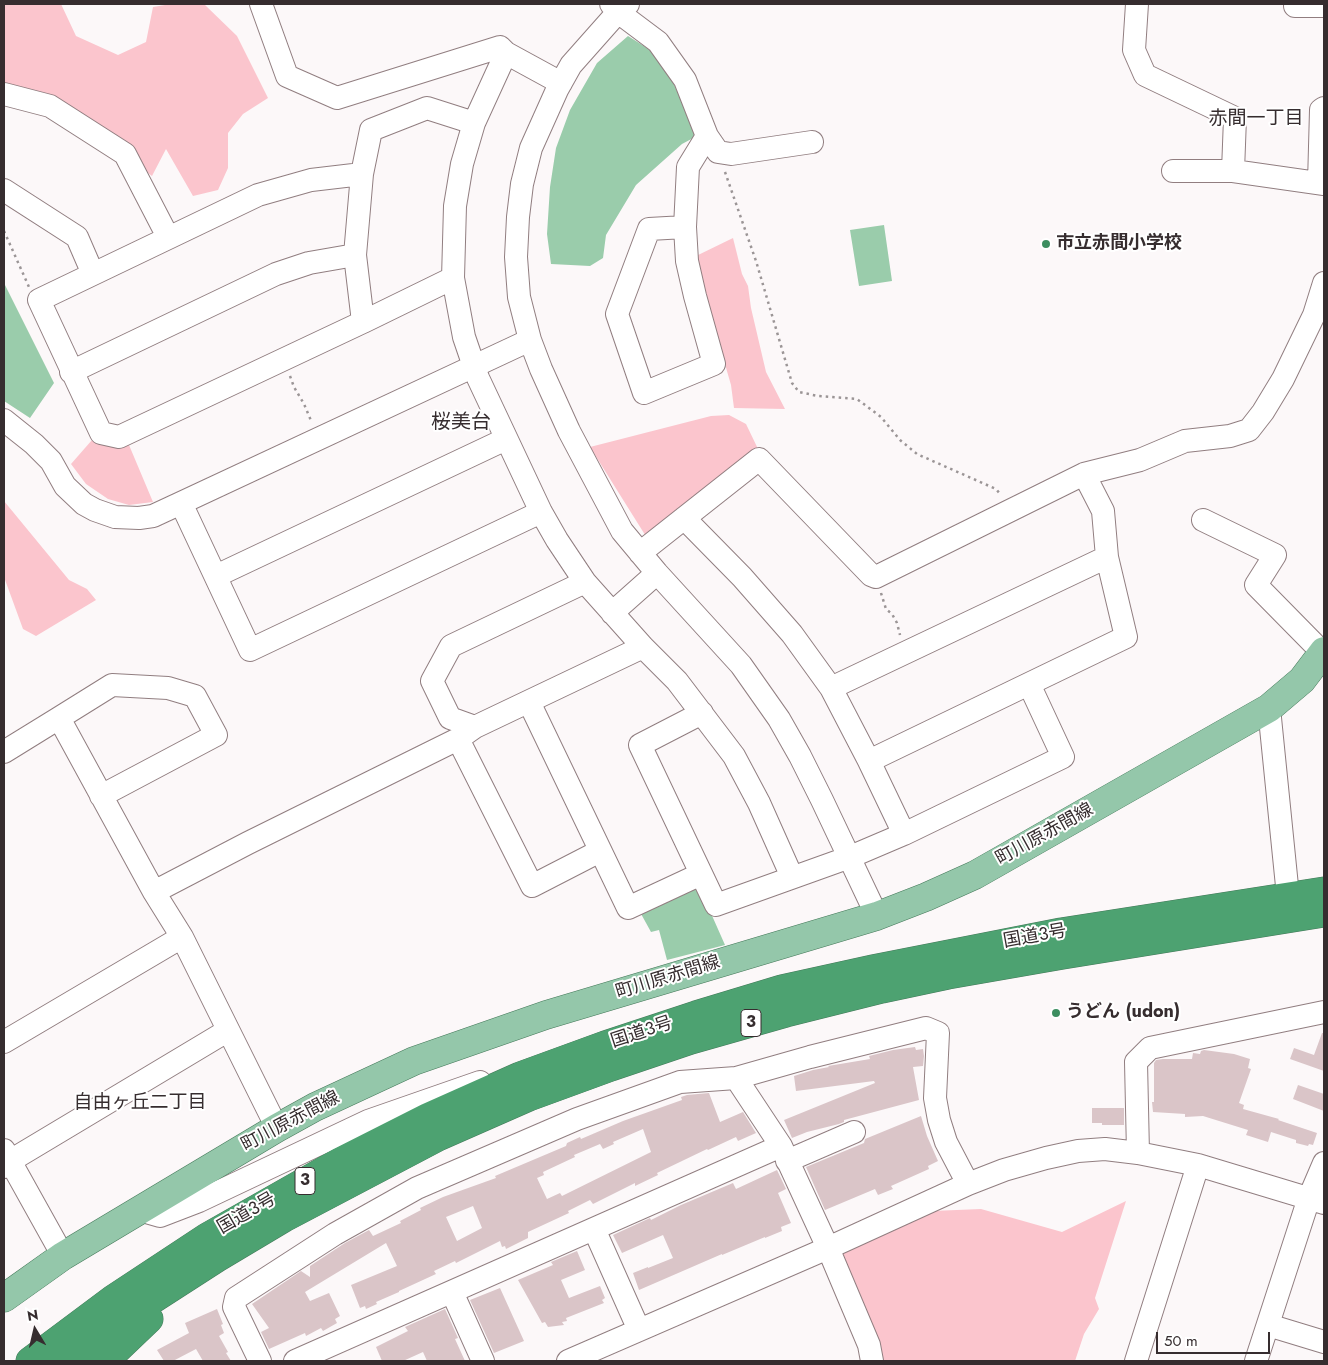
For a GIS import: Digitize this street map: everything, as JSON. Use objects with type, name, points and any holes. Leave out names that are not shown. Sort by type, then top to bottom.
[{"type":"highway","name":"国道3号","points":[[30,1361],[113,1299],[208,1237],[324,1170],[428,1117],[520,1076],[605,1045],[782,989],[873,969],[1061,932],[1324,891]]},
{"type":"highway","name":"国道3号","points":[[67,1361],[128,1316],[217,1258],[284,1218],[438,1137],[529,1097],[611,1067],[691,1040],[786,1013],[957,982],[1178,937],[1324,913]]},
{"type":"highway","points":[[105,1361],[217,1258]]},
{"type":"main road","name":"町川原赤間線","points":[[4,1298],[63,1256],[277,1128],[332,1099],[414,1061],[632,988],[878,916],[926,897],[975,874],[1269,708],[1302,680],[1324,652]]},
{"type":"street","points":[[261,4],[287,76],[337,98],[500,47],[506,53],[561,83]]},
{"type":"street","points":[[1137,4],[1134,50],[1145,75],[1236,118],[1233,171]]},
{"type":"street","points":[[812,142],[731,154],[713,144],[686,80],[658,42],[619,6],[571,65],[531,148],[522,184],[518,216],[516,257],[519,297],[530,340],[541,368],[569,431],[622,531],[657,573],[741,665],[760,690],[800,756],[878,916]]},
{"type":"street","points":[[1295,6],[1324,6]]},
{"type":"street","points":[[506,53],[474,123],[462,164],[455,206],[453,278],[464,337],[473,366],[541,512],[557,540],[585,582],[643,647],[677,681],[734,756],[759,803],[792,877]]},
{"type":"street","points":[[4,94],[50,106],[125,154],[168,237]]},
{"type":"street","points":[[363,322],[355,255],[362,174],[371,130],[427,108],[474,123]]},
{"type":"street","points":[[1173,171],[1233,171],[1322,184],[1321,110],[1324,108]]},
{"type":"street","points":[[685,227],[649,229],[617,314],[644,393],[714,364],[687,261],[685,227],[688,168],[713,144]]},
{"type":"street","points":[[362,174],[311,180],[258,195],[39,300],[101,433],[119,437],[453,278]]},
{"type":"street","points":[[4,190],[77,237],[93,274]]},
{"type":"street","points":[[71,372],[276,274],[310,263],[355,255]]},
{"type":"street","points":[[640,553],[759,459],[871,576],[876,577],[1084,474],[1140,460],[1185,441],[1230,436],[1249,430],[1263,412],[1283,379],[1314,315],[1324,283]]},
{"type":"street","points":[[4,420],[34,444],[51,461],[65,486],[84,504],[115,517],[139,518],[152,516],[181,504],[530,340]]},
{"type":"street","points":[[216,576],[506,439]]},
{"type":"street","points":[[869,761],[1126,637],[1107,557],[1103,511],[1084,474]]},
{"type":"street","points":[[181,504],[250,650],[541,512]]},
{"type":"street","points":[[684,518],[742,578],[792,634],[831,688],[904,834]]},
{"type":"street","points":[[1203,520],[1275,555],[1256,585],[1324,652]]},
{"type":"street","points":[[831,688],[1107,557]]},
{"type":"street","points":[[612,613],[657,573]]},
{"type":"street","points":[[585,582],[451,646],[432,681],[450,718],[466,733],[532,886],[600,851]]},
{"type":"street","points":[[154,892],[466,733],[643,647]]},
{"type":"street","points":[[702,713],[640,744],[716,905],[850,857],[904,834],[1063,756],[1029,684]]},
{"type":"street","points":[[6,746],[59,718],[112,685],[168,688],[195,696],[216,735],[101,796]]},
{"type":"street","points":[[529,702],[628,908],[701,874]]},
{"type":"street","points":[[1269,708],[1288,896]]},
{"type":"street","points":[[59,718],[154,892],[182,937],[227,1031],[277,1128]]},
{"type":"street","points":[[4,1042],[182,937]]},
{"type":"street","points":[[1158,956],[1178,937]]},
{"type":"street","points":[[1138,1153],[1136,1062],[1150,1048],[1324,1012]]},
{"type":"street","points":[[260,1361],[234,1307],[236,1298],[335,1234],[417,1188],[577,1119],[680,1082],[736,1078],[926,1028],[938,1033],[936,1098],[939,1120],[946,1142],[968,1184]]},
{"type":"street","points":[[63,1256],[6,1159],[227,1031]]},
{"type":"street","points":[[139,1210],[160,1216],[199,1201],[368,1120],[520,1069],[605,1045]]},
{"type":"street","points":[[736,1078],[784,1154],[828,1248],[869,1346],[872,1361]]},
{"type":"street","points":[[294,1361],[594,1229],[784,1154],[854,1132]]},
{"type":"street","points":[[576,1360],[639,1330],[828,1248],[968,1184],[1026,1163],[1078,1151],[1105,1149],[1138,1153],[1198,1165],[1317,1201]]},
{"type":"street","points":[[1256,1361],[1268,1325],[1317,1201],[1324,1163]]},
{"type":"street","points":[[1136,1361],[1198,1165]]},
{"type":"street","points":[[594,1229],[639,1330]]},
{"type":"street","points":[[452,1292],[483,1361]]},
{"type":"street","points":[[1268,1325],[1324,1342]]},
{"type":"path","points":[[713,144],[756,260],[792,383],[800,392],[818,396],[857,399],[881,417],[900,440],[917,454],[996,489],[1015,509]]},
{"type":"path","points":[[4,231],[34,298],[39,300]]},
{"type":"path","points":[[284,358],[294,387],[304,404],[317,439]]},
{"type":"path","points":[[876,577],[886,609],[892,614],[897,623],[905,653]]},
{"type":"shaded area","points":[[4,4],[61,4],[76,36],[118,55],[146,42],[153,7],[171,4],[204,4],[237,36],[268,98],[243,114],[228,133],[228,168],[218,190],[193,196],[166,149],[152,176],[45,93],[4,83]]},
{"type":"shaded area","points":[[628,36],[655,53],[668,71],[697,136],[682,144],[636,185],[606,235],[603,258],[590,266],[551,264],[547,234],[550,187],[556,148],[570,110],[597,63]]},
{"type":"shaded area","points":[[884,225],[892,281],[859,286],[850,230]]},
{"type":"shaded area","points":[[733,238],[742,274],[748,286],[751,308],[766,372],[785,409],[734,408],[731,385],[694,257]]},
{"type":"shaded area","points":[[4,283],[54,383],[30,418],[4,401]]},
{"type":"shaded area","points":[[729,415],[746,424],[759,451],[647,538],[590,447],[711,416]]},
{"type":"shaded area","points":[[92,440],[115,447],[129,445],[153,502],[129,505],[108,499],[86,484],[71,464]]},
{"type":"shaded area","points":[[4,501],[69,580],[87,589],[96,600],[36,636],[23,629],[4,577]]},
{"type":"shaded area","points":[[689,887],[702,893],[725,945],[667,960],[659,930],[651,932],[640,912]]},
{"type":"shaded area","points":[[1126,1201],[1095,1298],[1099,1309],[1084,1334],[1075,1361],[886,1361],[864,1354],[840,1257],[850,1239],[908,1212],[981,1209],[1062,1232]]},
{"type":"building","points":[[1322,1033],[1324,1033],[1324,1071],[1290,1059],[1294,1048],[1314,1055]]},
{"type":"building","points":[[915,1047],[916,1050],[923,1049],[924,1056],[923,1066],[913,1067],[919,1100],[844,1120],[844,1122],[839,1124],[792,1138],[784,1120],[875,1083],[874,1081],[796,1091],[794,1076],[828,1066],[870,1059],[869,1056],[893,1050]]},
{"type":"building","points":[[1204,1050],[1234,1054],[1250,1059],[1248,1068],[1251,1069],[1239,1103],[1244,1105],[1243,1109],[1279,1119],[1317,1133],[1313,1145],[1309,1144],[1308,1146],[1296,1143],[1296,1140],[1271,1132],[1268,1142],[1246,1135],[1248,1130],[1203,1116],[1185,1117],[1185,1114],[1153,1112],[1154,1063],[1156,1060],[1192,1059],[1193,1053],[1200,1054]]},
{"type":"building","points":[[1298,1085],[1324,1094],[1324,1111],[1293,1099]]},
{"type":"building","points":[[709,1093],[720,1122],[743,1112],[756,1133],[738,1141],[736,1137],[707,1149],[657,1173],[658,1175],[635,1186],[635,1183],[593,1204],[590,1200],[568,1211],[569,1213],[528,1232],[528,1238],[506,1249],[505,1246],[502,1247],[500,1241],[456,1263],[455,1261],[434,1271],[436,1274],[376,1302],[377,1304],[366,1309],[365,1306],[360,1308],[351,1285],[397,1266],[386,1243],[305,1292],[310,1301],[329,1293],[340,1316],[335,1319],[337,1323],[323,1331],[321,1328],[306,1336],[305,1333],[269,1349],[261,1332],[269,1328],[252,1304],[301,1271],[310,1277],[310,1266],[345,1243],[369,1230],[373,1236],[401,1223],[400,1221],[421,1210],[420,1208],[443,1197],[496,1178],[495,1176],[566,1146],[567,1143],[580,1137],[581,1139],[623,1121],[682,1100],[681,1097]],"holes":[[[643,1129],[651,1152],[562,1196],[560,1193],[547,1199],[537,1178],[544,1175],[543,1172],[575,1157],[574,1155],[600,1144],[603,1149],[614,1144],[613,1142]],[[473,1206],[482,1228],[457,1241],[446,1217]]]},
{"type":"building","points":[[1092,1108],[1124,1108],[1124,1125],[1092,1123]]},
{"type":"building","points":[[921,1116],[938,1161],[928,1166],[929,1169],[891,1186],[893,1189],[878,1195],[875,1189],[825,1210],[806,1167],[864,1143],[865,1139]]},
{"type":"building","points":[[777,1170],[786,1189],[778,1193],[791,1223],[781,1227],[782,1231],[722,1254],[639,1290],[633,1273],[673,1258],[663,1235],[622,1253],[613,1235],[733,1183],[736,1189]]},
{"type":"building","points":[[577,1251],[585,1270],[561,1280],[569,1298],[600,1286],[605,1298],[602,1300],[604,1303],[566,1318],[567,1321],[562,1322],[564,1325],[548,1327],[545,1322],[542,1323],[518,1280],[553,1265],[551,1262]]},
{"type":"building","points":[[500,1288],[524,1341],[494,1353],[470,1300]]},
{"type":"building","points":[[217,1309],[223,1324],[221,1325],[224,1333],[219,1336],[231,1361],[203,1361],[196,1349],[173,1361],[164,1361],[157,1350],[189,1333],[185,1323]]},
{"type":"building","points":[[445,1309],[458,1338],[455,1339],[465,1361],[427,1361],[423,1352],[403,1361],[382,1361],[376,1347],[408,1331],[405,1327]]},
{"type":"place","name":"市立赤間小学校","points":[[1046,244]]},
{"type":"place","name":"うどん (udon)","points":[[1056,1013]]},
{"type":"district","name":"赤間一丁目","points":[[1256,119]]},
{"type":"district","name":"桜美台","points":[[461,423]]},
{"type":"district","name":"自由ヶ丘二丁目","points":[[140,1103]]}]
